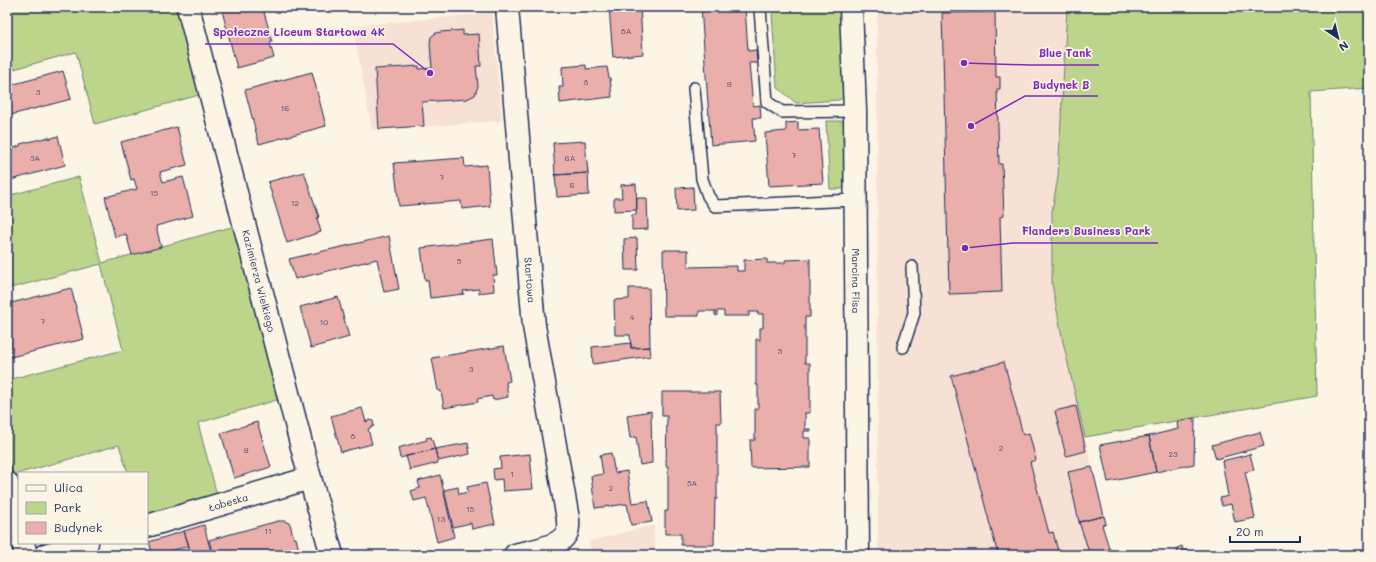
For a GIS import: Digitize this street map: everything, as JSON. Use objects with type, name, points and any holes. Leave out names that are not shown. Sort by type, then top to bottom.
[{"type":"street","name":"Kazimierza Wielkiego","points":[[188,7],[310,478],[332,555]]},
{"type":"street","name":"Startowa","points":[[507,7],[534,326],[568,519],[568,530],[561,542],[515,555]]},
{"type":"street","name":"Marcina Flisa","points":[[851,7],[855,111],[858,555]]},
{"type":"street","name":"Łobeska","points":[[148,526],[310,478]]},
{"type":"street","points":[[7,483],[18,526]]},
{"type":"street","points":[[22,544],[26,555]]},
{"type":"street","points":[[45,555],[84,544]]},
{"type":"lane","points":[[761,7],[767,102],[782,112],[855,111]]},
{"type":"lane","points":[[694,88],[702,179],[708,196],[715,206],[856,200]]},
{"type":"lane","points":[[903,347],[914,313],[912,267]]},
{"type":"shaded area","points":[[877,7],[1067,7],[1058,178],[1052,211],[1052,284],[1063,342],[1092,467],[1067,473],[1079,522],[1090,555],[878,555]]},
{"type":"shaded area","points":[[492,13],[502,121],[372,130],[353,26]]},
{"type":"shaded area","points":[[654,525],[655,555],[592,555],[589,541]]},
{"type":"green space","points":[[7,7],[176,7],[199,95],[95,124],[76,52],[7,71]]},
{"type":"green space","points":[[778,7],[841,7],[843,98],[839,100],[796,103],[777,87],[772,14]]},
{"type":"green space","points":[[1067,7],[1369,7],[1369,88],[1311,92],[1317,396],[1085,437],[1063,342],[1052,284],[1052,211],[1058,177]]},
{"type":"green space","points":[[826,121],[848,121],[850,185],[842,189],[830,189]]},
{"type":"green space","points":[[79,177],[102,263],[235,226],[280,399],[198,423],[217,495],[148,516],[148,472],[128,472],[119,445],[24,472],[18,472],[18,474],[13,475],[7,453],[7,380],[123,350],[101,264],[7,289],[7,196]]},
{"type":"building","points":[[221,7],[260,7],[264,12],[272,41],[270,44],[274,58],[237,68]]},
{"type":"building","points":[[609,7],[640,7],[643,54],[613,57]]},
{"type":"building","points":[[701,7],[745,7],[748,51],[756,50],[757,63],[749,63],[753,106],[760,105],[761,118],[753,118],[755,141],[711,145]]},
{"type":"building","points":[[995,12],[996,77],[1000,77],[1000,89],[997,89],[999,164],[1002,164],[1004,216],[1000,217],[1002,292],[949,294],[942,13]]},
{"type":"building","points":[[463,30],[463,35],[479,34],[481,66],[476,66],[478,86],[475,95],[467,99],[422,102],[424,126],[379,129],[375,69],[419,66],[419,69],[432,68],[430,44],[431,37],[436,33]]},
{"type":"building","points":[[586,65],[586,69],[607,67],[612,97],[560,103],[559,87],[563,87],[562,67]]},
{"type":"building","points":[[63,71],[71,99],[7,116],[7,86]]},
{"type":"building","points":[[312,72],[326,126],[259,144],[245,90]]},
{"type":"building","points":[[798,122],[798,130],[819,129],[823,183],[769,186],[765,133],[786,131],[786,123]]},
{"type":"building","points":[[177,127],[187,165],[160,172],[163,182],[183,177],[193,216],[156,226],[161,247],[132,255],[126,234],[115,237],[105,197],[137,189],[134,179],[131,180],[121,142]]},
{"type":"building","points":[[58,136],[65,165],[7,181],[7,150],[20,146],[20,144]]},
{"type":"building","points":[[585,141],[588,173],[555,175],[553,143]]},
{"type":"building","points":[[464,158],[465,167],[487,165],[490,206],[462,209],[461,201],[399,206],[394,163]]},
{"type":"building","points":[[304,172],[319,217],[317,218],[321,232],[287,243],[268,182]]},
{"type":"building","points":[[588,173],[589,195],[557,197],[555,175]]},
{"type":"building","points":[[636,184],[637,210],[614,211],[614,198],[622,198],[621,185]]},
{"type":"building","points":[[693,187],[694,210],[677,211],[676,188]]},
{"type":"building","points":[[637,198],[647,198],[648,229],[632,230],[632,215],[636,215]]},
{"type":"building","points":[[389,236],[399,289],[384,292],[377,259],[295,279],[289,259]]},
{"type":"building","points":[[637,238],[638,270],[625,270],[624,239]]},
{"type":"building","points":[[493,239],[497,275],[493,275],[494,291],[479,293],[479,289],[463,291],[464,294],[430,298],[428,280],[425,280],[421,248]]},
{"type":"building","points":[[663,250],[688,250],[688,267],[737,266],[737,271],[744,271],[744,260],[767,259],[767,263],[785,263],[785,260],[810,259],[810,317],[805,317],[805,363],[810,363],[810,413],[805,413],[805,429],[810,429],[811,431],[804,431],[804,438],[810,438],[810,467],[751,468],[750,440],[755,440],[755,409],[758,409],[758,385],[756,385],[756,339],[760,340],[760,328],[763,328],[763,314],[757,314],[758,312],[749,312],[749,316],[724,316],[724,311],[717,311],[717,316],[715,315],[715,311],[699,311],[699,316],[664,316]]},
{"type":"building","points":[[71,288],[84,339],[7,358],[7,304]]},
{"type":"building","points":[[629,288],[649,288],[650,347],[631,348],[630,335],[615,335],[614,300],[629,299]]},
{"type":"building","points":[[338,297],[349,337],[311,348],[300,307]]},
{"type":"building","points":[[631,343],[631,348],[650,347],[651,356],[593,364],[592,347]]},
{"type":"building","points":[[504,346],[510,381],[506,382],[508,397],[493,400],[492,396],[477,399],[478,402],[444,408],[441,391],[438,391],[432,358]]},
{"type":"building","points":[[1004,362],[1023,435],[1029,433],[1036,460],[1030,462],[1049,533],[1053,532],[1059,555],[998,555],[951,376]]},
{"type":"building","points":[[662,392],[720,392],[721,423],[717,423],[717,499],[715,499],[714,545],[681,545],[681,534],[665,534],[665,511],[668,511],[668,466],[666,466],[667,416],[662,416]]},
{"type":"building","points":[[1076,406],[1086,451],[1066,456],[1055,411]]},
{"type":"building","points":[[362,408],[366,422],[370,420],[373,421],[374,426],[368,429],[372,444],[341,452],[331,416]]},
{"type":"building","points":[[651,411],[652,463],[640,465],[636,437],[630,438],[627,415]]},
{"type":"building","points":[[1195,418],[1194,464],[1156,472],[1149,436],[1178,429],[1177,422]]},
{"type":"building","points":[[257,422],[271,467],[234,478],[221,433]]},
{"type":"building","points":[[1260,432],[1264,446],[1216,459],[1212,445]]},
{"type":"building","points":[[1149,436],[1156,472],[1108,482],[1100,445]]},
{"type":"building","points":[[431,437],[435,449],[400,458],[398,448],[427,440],[426,438]]},
{"type":"building","points":[[468,443],[470,454],[438,461],[435,449]]},
{"type":"building","points":[[435,449],[438,463],[410,470],[406,456]]},
{"type":"building","points":[[611,453],[615,473],[627,471],[632,503],[648,501],[652,522],[631,525],[627,504],[595,508],[591,476],[603,474],[600,455]]},
{"type":"building","points":[[530,454],[533,489],[503,491],[502,479],[494,480],[493,469],[501,468],[500,457]]},
{"type":"building","points":[[1250,454],[1254,470],[1245,472],[1255,518],[1235,522],[1231,504],[1222,506],[1220,498],[1228,496],[1222,461]]},
{"type":"building","points":[[1092,467],[1104,516],[1079,522],[1068,472]]},
{"type":"building","points":[[440,475],[454,537],[437,542],[426,498],[414,501],[411,491],[420,488],[418,481]]},
{"type":"building","points":[[486,483],[495,524],[472,529],[471,523],[453,527],[444,490],[458,487],[459,494],[468,492],[467,487]]},
{"type":"building","points":[[1104,516],[1106,524],[1102,525],[1111,554],[1090,555],[1079,522]]},
{"type":"building","points":[[278,521],[285,521],[290,524],[294,539],[296,538],[300,555],[213,555],[209,540]]},
{"type":"building","points":[[204,525],[212,555],[200,555],[199,551],[191,553],[184,531]]},
{"type":"building","points":[[184,531],[189,546],[166,552],[167,555],[153,555],[149,542]]},
{"type":"building","points":[[1182,546],[1183,551],[1188,550],[1189,555],[1169,555],[1178,552],[1177,548]]},
{"type":"place","name":"Blue Tank","points":[[964,63]]},
{"type":"place","name":"Społeczne Liceum Startowa 4K","points":[[430,73]]},
{"type":"place","name":"Budynek B","points":[[971,126]]},
{"type":"place","name":"Flanders Business Park","points":[[965,248]]}]
